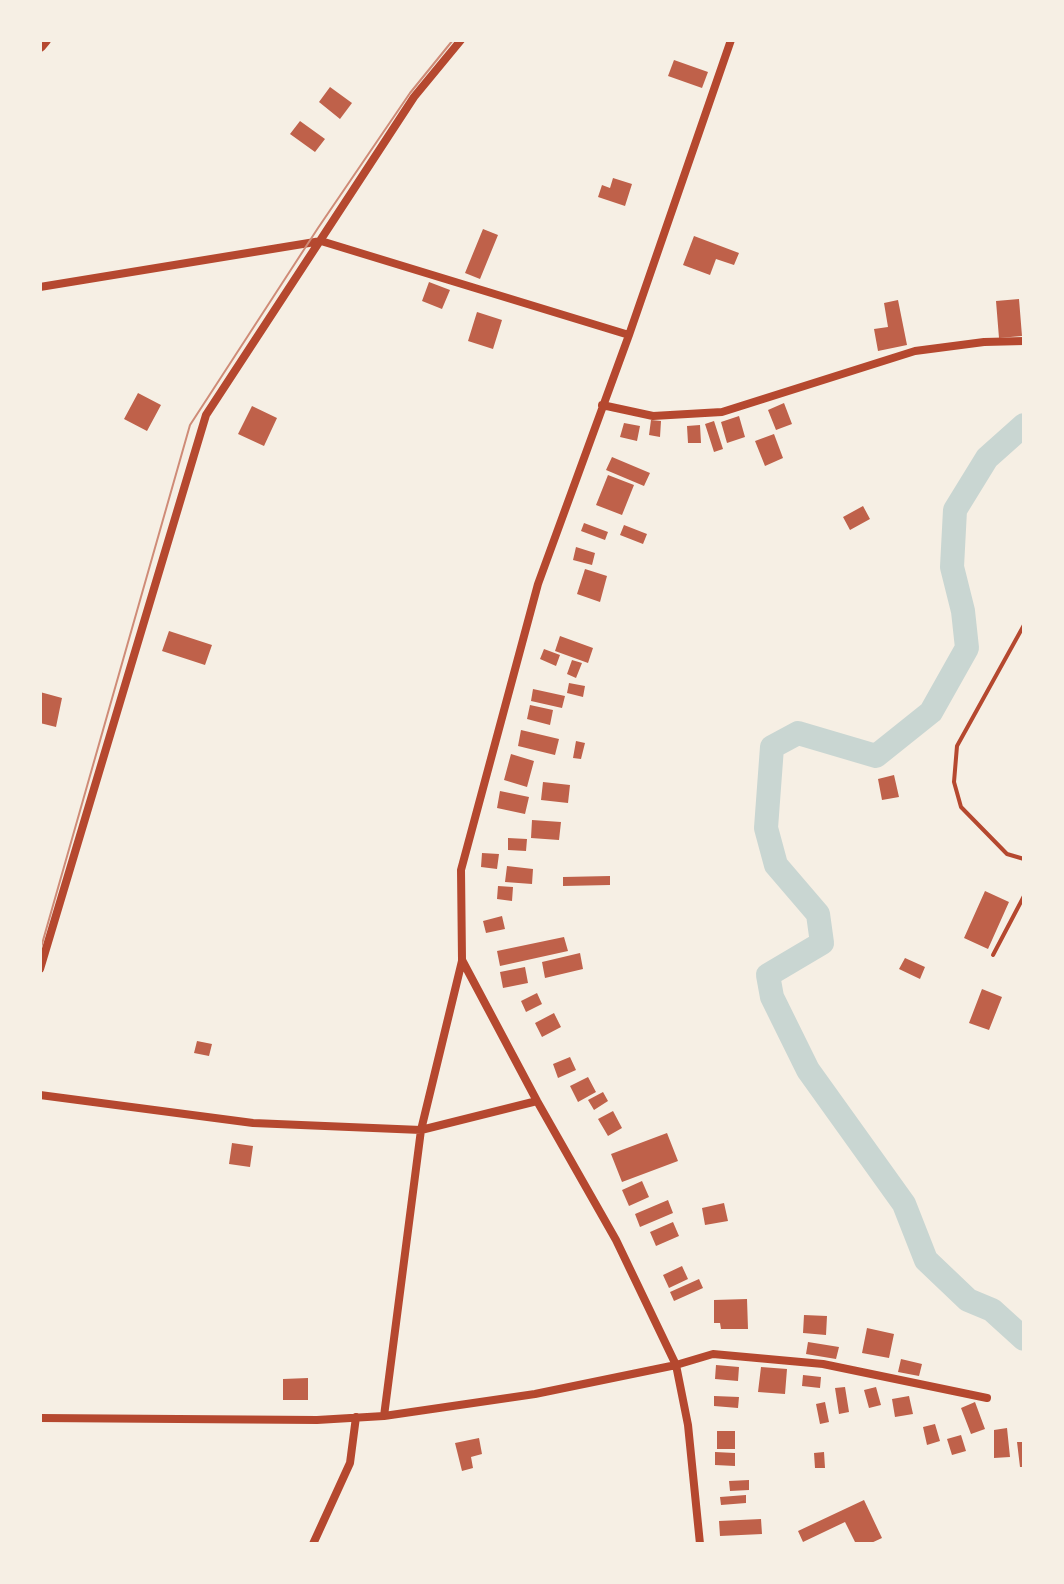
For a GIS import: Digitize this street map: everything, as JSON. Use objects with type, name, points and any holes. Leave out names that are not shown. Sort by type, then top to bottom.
[{"type":"main road","points":[[40,46],[45,40]]},
{"type":"street","points":[[40,969],[206,415],[414,97],[461,40]]},
{"type":"street","points":[[384,1416],[421,1130],[462,960],[461,870],[538,584],[629,335],[731,40]]},
{"type":"street","points":[[40,287],[321,241],[629,335]]},
{"type":"street","points":[[602,405],[653,416],[722,412],[915,351],[984,342],[1024,341]]},
{"type":"street","points":[[462,960],[616,1240],[676,1365],[688,1425],[700,1544]]},
{"type":"street","points":[[40,1095],[253,1123],[421,1130],[537,1101]]},
{"type":"street","points":[[40,1418],[317,1420],[384,1416],[535,1394],[676,1365],[713,1354],[823,1364],[987,1398]]},
{"type":"street","points":[[313,1544],[350,1463],[356,1417]]},
{"type":"lane","points":[[1024,625],[957,746],[954,782],[961,807],[1007,854],[1024,859]]},
{"type":"lane","points":[[993,955],[1024,896]]},
{"type":"building","points":[[674,60],[708,72],[702,88],[668,76]]},
{"type":"building","points":[[330,87],[352,103],[340,119],[319,102]]},
{"type":"building","points":[[300,121],[325,139],[315,152],[290,134]]},
{"type":"building","points":[[613,178],[632,184],[625,206],[598,197],[602,185],[610,188]]},
{"type":"building","points":[[483,229],[498,235],[480,279],[465,273]]},
{"type":"building","points":[[694,236],[739,253],[734,265],[716,259],[710,275],[683,265]]},
{"type":"building","points":[[429,282],[450,290],[442,309],[422,301]]},
{"type":"building","points":[[1019,299],[1022,336],[999,338],[996,301]]},
{"type":"building","points":[[898,300],[907,345],[878,351],[874,329],[888,327],[884,303]]},
{"type":"building","points":[[477,312],[502,320],[493,349],[468,341]]},
{"type":"building","points":[[138,393],[161,405],[147,431],[124,419]]},
{"type":"building","points":[[784,403],[792,424],[776,430],[768,410]]},
{"type":"building","points":[[252,406],[277,418],[264,446],[238,434]]},
{"type":"building","points":[[739,416],[745,437],[727,443],[721,422]]},
{"type":"building","points":[[651,420],[661,421],[660,437],[649,435]]},
{"type":"building","points":[[714,421],[723,449],[714,452],[705,424]]},
{"type":"building","points":[[624,423],[640,426],[637,441],[620,437]]},
{"type":"building","points":[[700,425],[701,443],[688,443],[687,426]]},
{"type":"building","points":[[774,434],[783,458],[765,466],[755,441]]},
{"type":"building","points":[[612,457],[650,473],[644,486],[606,470]]},
{"type":"building","points":[[608,475],[634,485],[622,515],[596,505]]},
{"type":"building","points":[[863,506],[870,519],[850,530],[843,517]]},
{"type":"building","points":[[584,523],[608,532],[605,540],[581,531]]},
{"type":"building","points":[[624,525],[647,534],[643,544],[620,535]]},
{"type":"building","points":[[576,547],[595,553],[592,565],[573,560]]},
{"type":"building","points":[[585,569],[607,576],[600,602],[577,594]]},
{"type":"building","points":[[169,631],[212,645],[205,665],[162,651]]},
{"type":"building","points":[[560,636],[593,648],[588,663],[555,651]]},
{"type":"building","points":[[544,649],[560,655],[556,666],[540,659]]},
{"type":"building","points":[[572,660],[582,663],[576,678],[567,674]]},
{"type":"building","points":[[569,683],[585,686],[583,697],[567,693]]},
{"type":"building","points":[[533,689],[565,696],[562,708],[531,701]]},
{"type":"building","points":[[40,692],[62,698],[56,727],[40,723]]},
{"type":"building","points":[[530,705],[553,710],[550,725],[527,719]]},
{"type":"building","points":[[521,730],[559,739],[555,755],[518,746]]},
{"type":"building","points":[[576,741],[585,743],[581,759],[573,758]]},
{"type":"building","points":[[511,754],[534,761],[527,787],[504,780]]},
{"type":"building","points":[[894,775],[899,797],[882,800],[878,779]]},
{"type":"building","points":[[543,782],[570,785],[568,803],[541,800]]},
{"type":"building","points":[[500,791],[529,797],[525,814],[497,808]]},
{"type":"building","points":[[532,820],[561,822],[559,840],[531,838]]},
{"type":"building","points":[[508,838],[527,839],[526,851],[508,850]]},
{"type":"building","points":[[482,853],[499,854],[497,869],[481,867]]},
{"type":"building","points":[[507,866],[533,869],[532,884],[505,882]]},
{"type":"building","points":[[610,876],[610,885],[563,886],[563,877]]},
{"type":"building","points":[[498,886],[513,887],[512,901],[497,899]]},
{"type":"building","points":[[985,891],[1009,902],[988,949],[964,938]]},
{"type":"building","points":[[502,916],[505,929],[486,933],[483,921]]},
{"type":"building","points":[[564,937],[568,951],[500,966],[497,951]]},
{"type":"building","points":[[580,953],[583,969],[545,978],[542,962]]},
{"type":"building","points":[[905,958],[925,967],[920,979],[899,969]]},
{"type":"building","points":[[525,967],[528,983],[503,988],[500,972]]},
{"type":"building","points":[[982,989],[1002,997],[989,1030],[969,1023]]},
{"type":"building","points":[[537,993],[542,1004],[526,1012],[521,1001]]},
{"type":"building","points":[[554,1013],[561,1027],[542,1037],[535,1023]]},
{"type":"building","points":[[197,1041],[212,1044],[209,1056],[194,1053]]},
{"type":"building","points":[[570,1057],[576,1070],[558,1078],[553,1064]]},
{"type":"building","points":[[588,1077],[596,1092],[578,1102],[570,1086]]},
{"type":"building","points":[[603,1092],[608,1101],[594,1110],[588,1100]]},
{"type":"building","points":[[613,1111],[622,1128],[608,1136],[598,1119]]},
{"type":"building","points":[[667,1133],[678,1161],[622,1182],[611,1154]]},
{"type":"building","points":[[232,1143],[253,1146],[250,1167],[229,1164]]},
{"type":"building","points":[[642,1181],[649,1197],[629,1206],[622,1190]]},
{"type":"building","points":[[668,1200],[673,1213],[640,1227],[635,1214]]},
{"type":"building","points":[[724,1203],[728,1221],[705,1225],[702,1208]]},
{"type":"building","points":[[673,1222],[679,1236],[656,1246],[650,1232]]},
{"type":"building","points":[[682,1266],[688,1279],[669,1288],[663,1275]]},
{"type":"building","points":[[699,1279],[703,1288],[674,1301],[670,1292]]},
{"type":"building","points":[[747,1299],[748,1329],[721,1329],[720,1323],[714,1323],[714,1300]]},
{"type":"building","points":[[804,1315],[827,1316],[826,1335],[803,1333]]},
{"type":"building","points":[[867,1328],[894,1334],[889,1358],[862,1353]]},
{"type":"building","points":[[808,1342],[839,1347],[836,1359],[806,1354]]},
{"type":"building","points":[[901,1359],[922,1364],[919,1376],[898,1372]]},
{"type":"building","points":[[716,1365],[739,1367],[738,1381],[715,1379]]},
{"type":"building","points":[[761,1367],[787,1369],[785,1394],[758,1392]]},
{"type":"building","points":[[803,1375],[821,1377],[820,1388],[802,1386]]},
{"type":"building","points":[[308,1378],[308,1400],[283,1400],[283,1379]]},
{"type":"building","points":[[845,1387],[849,1412],[839,1414],[835,1388]]},
{"type":"building","points":[[876,1387],[881,1405],[869,1408],[864,1390]]},
{"type":"building","points":[[714,1396],[739,1397],[738,1408],[714,1406]]},
{"type":"building","points":[[909,1396],[913,1414],[895,1417],[892,1399]]},
{"type":"building","points":[[825,1402],[829,1422],[820,1424],[816,1404]]},
{"type":"building","points":[[975,1402],[985,1429],[971,1434],[961,1408]]},
{"type":"building","points":[[935,1424],[940,1441],[927,1445],[923,1427]]},
{"type":"building","points":[[1007,1428],[1010,1457],[994,1458],[994,1430]]},
{"type":"building","points":[[717,1431],[735,1431],[735,1449],[717,1449]]},
{"type":"building","points":[[961,1435],[966,1451],[952,1455],[947,1439]]},
{"type":"building","points":[[479,1438],[482,1454],[471,1457],[473,1468],[462,1471],[455,1443]]},
{"type":"building","points":[[1017,1442],[1024,1442],[1024,1467],[1020,1467]]},
{"type":"building","points":[[715,1452],[735,1453],[735,1466],[715,1465]]},
{"type":"building","points":[[824,1452],[825,1468],[815,1468],[814,1453]]},
{"type":"building","points":[[749,1480],[749,1490],[730,1491],[729,1481]]},
{"type":"building","points":[[746,1495],[746,1503],[721,1505],[720,1497]]},
{"type":"building","points":[[864,1500],[882,1538],[869,1544],[856,1544],[845,1522],[803,1542],[798,1531]]},
{"type":"building","points":[[761,1519],[762,1534],[720,1536],[719,1521]]},
{"type":"waterway","points":[[1024,425],[987,458],[955,510],[952,567],[963,611],[967,648],[931,712],[876,756],[798,733],[772,747],[766,828],[776,865],[818,914],[822,943],[768,975],[772,997],[808,1070],[904,1204],[926,1260],[968,1300],[992,1310],[1024,1339]]},
{"type":"tram line","points":[[40,951],[190,425],[410,93],[453,40]]}]
